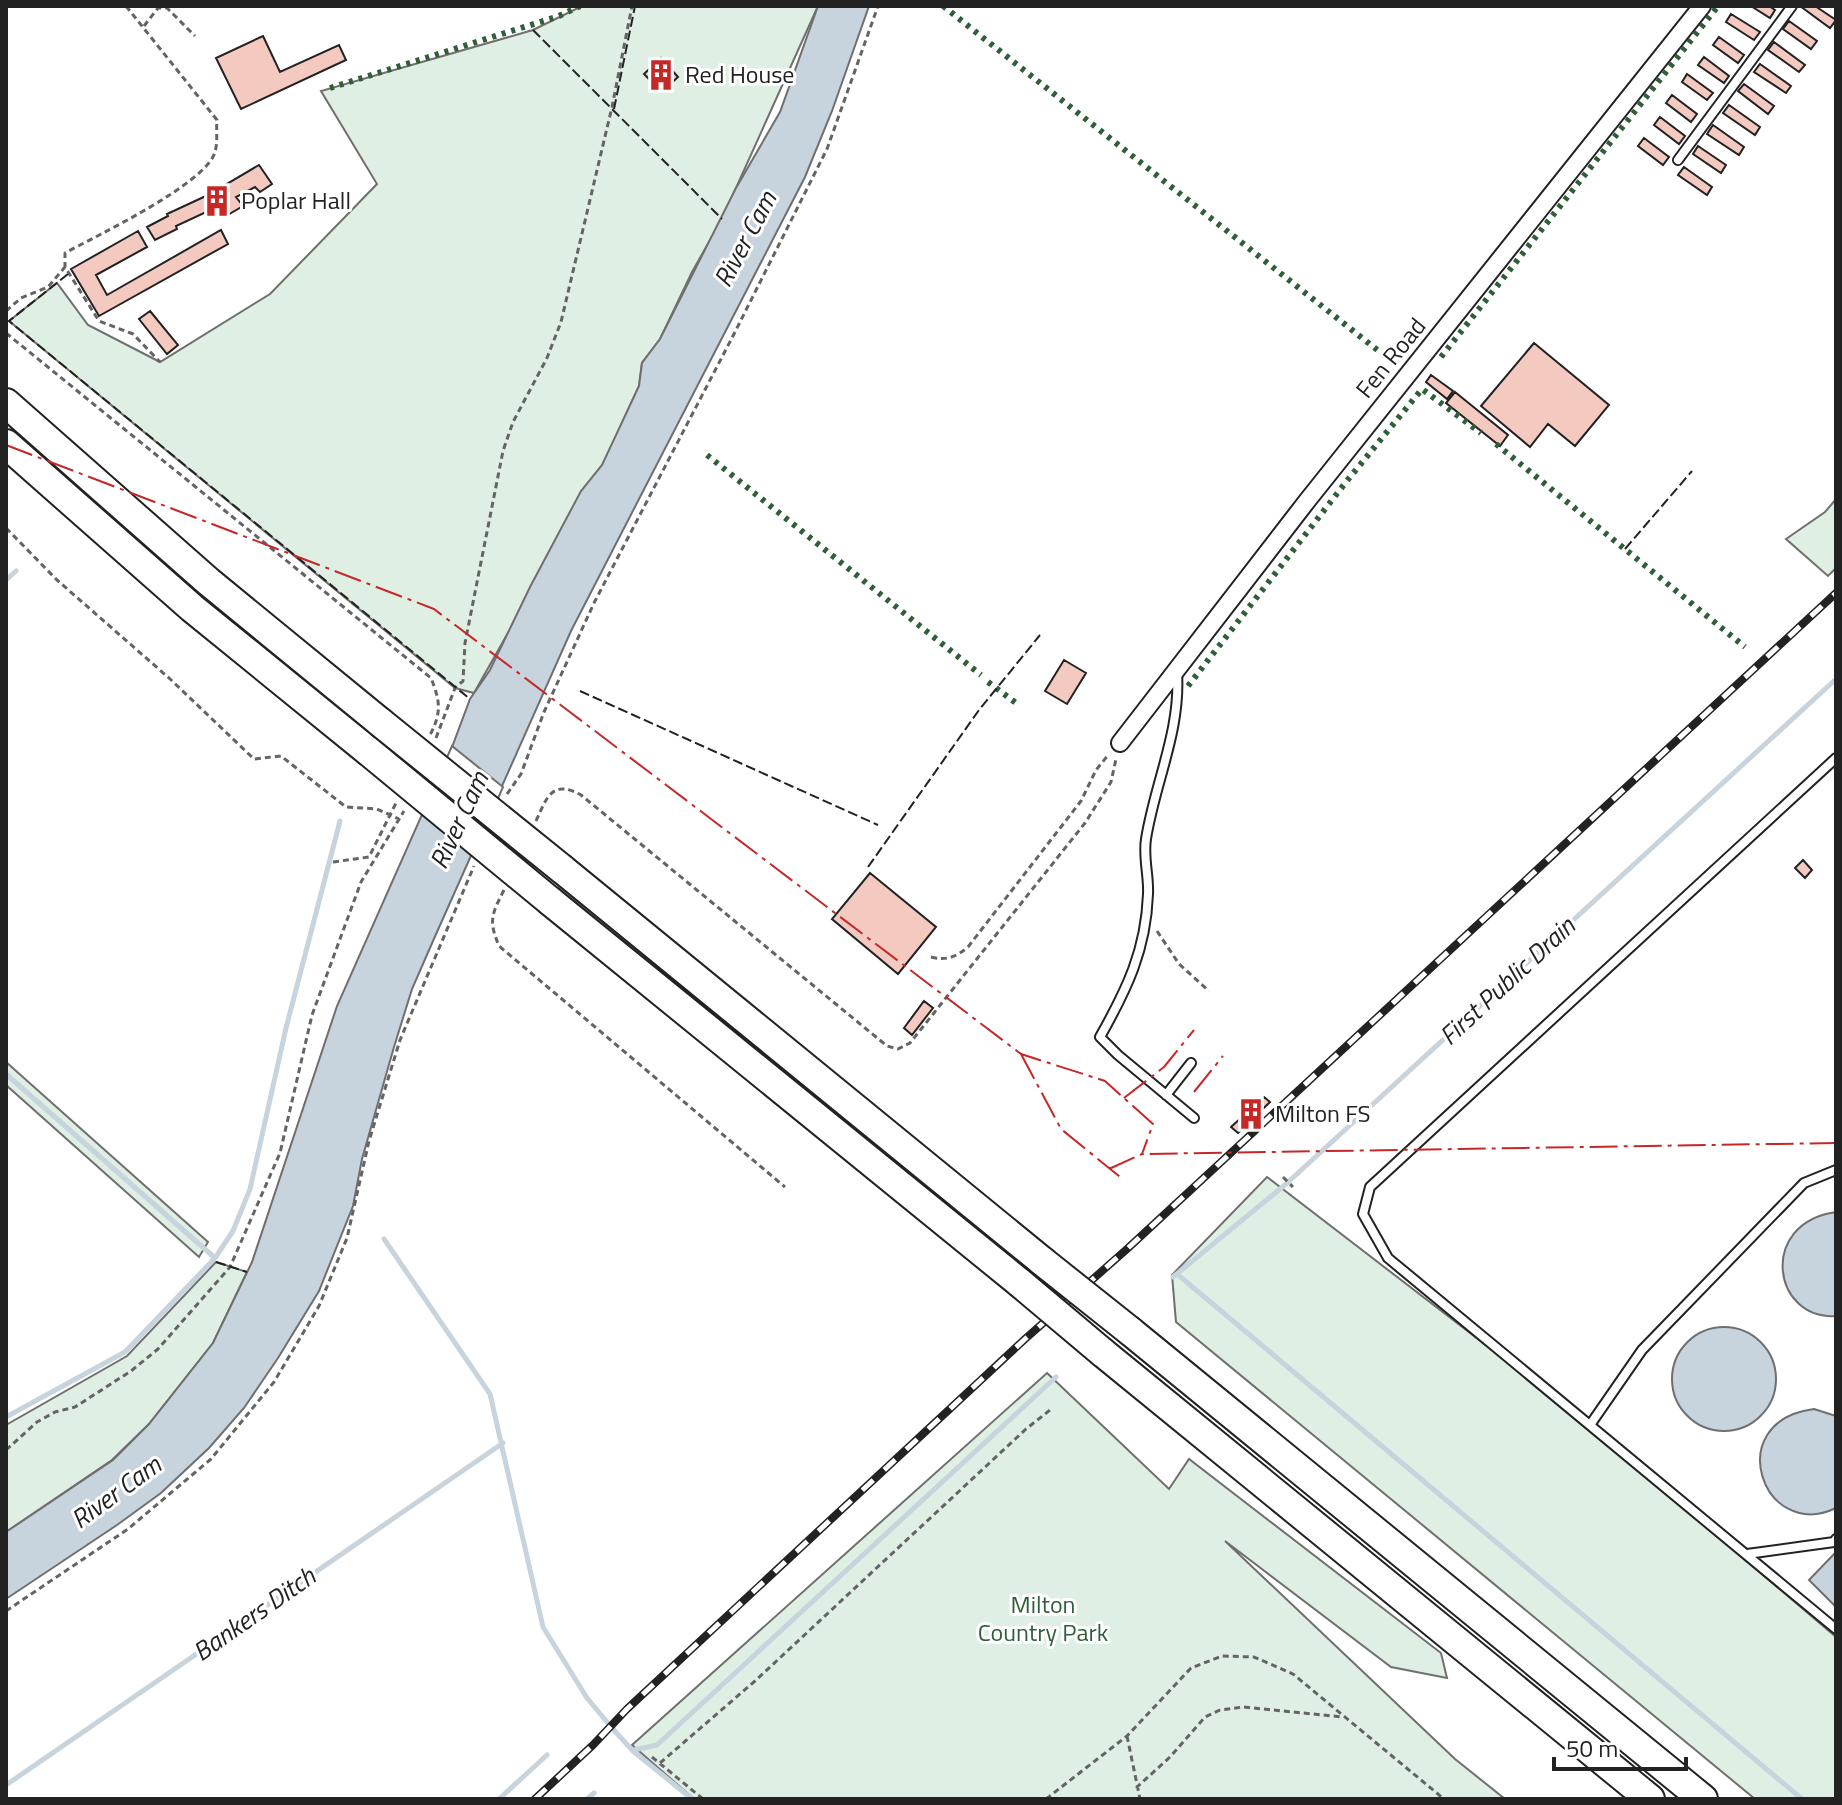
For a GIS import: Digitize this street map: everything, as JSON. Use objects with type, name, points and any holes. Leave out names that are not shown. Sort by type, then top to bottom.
[{"type":"highway","points":[[6,403],[209,582],[1703,1799]]},
{"type":"highway","points":[[6,444],[192,608],[1650,1799]]},
{"type":"highway","points":[[6,465],[55,489]]},
{"type":"street","name":"Fen Road","points":[[1120,743],[1702,6]]},
{"type":"lane","points":[[1678,160],[1792,6]]},
{"type":"lane","points":[[1177,667],[1174,729],[1146,841],[1146,929],[1128,988],[1100,1037],[1194,1118]]},
{"type":"lane","points":[[1836,758],[1370,1187],[1363,1214],[1388,1258],[1836,1629]]},
{"type":"lane","points":[[1166,1095],[1191,1063]]},
{"type":"lane","points":[[1590,1425],[1642,1350],[1804,1183],[1836,1170]]},
{"type":"lane","points":[[1747,1554],[1834,1542],[1836,1539]]},
{"type":"path","points":[[126,6],[217,120],[215,154],[186,184],[65,253],[65,267],[99,321],[133,334],[160,362]]},
{"type":"path","points":[[144,26],[158,8],[167,8],[195,36]]},
{"type":"path","points":[[6,311],[21,298],[48,287],[65,267]]},
{"type":"path","points":[[6,333],[431,678],[440,701],[429,738]]},
{"type":"path","points":[[6,528],[57,580],[169,678],[254,759],[281,756],[346,807],[377,809],[400,819]]},
{"type":"path","points":[[536,822],[548,795],[557,789],[568,787],[581,795],[887,1046],[898,1049],[910,1043],[1085,823],[1111,782],[1120,743]]},
{"type":"path","points":[[931,957],[946,959],[959,955],[968,947],[1051,842],[1081,801],[1096,770],[1120,743]]},
{"type":"path","points":[[333,862],[369,857],[396,802]]},
{"type":"path","points":[[504,888],[492,914],[491,929],[499,946],[785,1187]]},
{"type":"path","points":[[1147,914],[1179,964],[1209,991]]},
{"type":"path","points":[[1283,1177],[1293,1187]]},
{"type":"path","points":[[660,1763],[755,1681],[1050,1410]]},
{"type":"path","points":[[1046,1799],[1127,1736],[1191,1668],[1222,1656],[1254,1657],[1293,1674],[1444,1799]]},
{"type":"path","points":[[1136,1788],[1170,1757],[1205,1717],[1220,1710],[1243,1707],[1343,1717]]},
{"type":"path","points":[[1127,1736],[1140,1799]]},
{"type":"path","points":[[652,1757],[703,1799]]},
{"type":"green space","points":[[582,6],[818,6],[722,219],[660,339],[642,363],[639,386],[603,465],[474,693],[455,688],[9,321],[57,283],[88,325],[160,362],[270,294],[377,184],[321,91],[533,30]]},
{"type":"green space","points":[[1836,499],[1836,568],[1828,576],[1786,539],[1825,512]]},
{"type":"green space","points":[[6,1062],[208,1242],[199,1257],[6,1085]]},
{"type":"green space","points":[[1267,1177],[1560,1402],[1836,1637],[1836,1799],[1755,1799],[1176,1322],[1172,1275]]},
{"type":"green space","points":[[216,1262],[247,1272],[213,1343],[149,1424],[112,1460],[6,1532],[6,1425],[127,1356]]},
{"type":"green space","name":"Milton Country Park","points":[[1047,1373],[1169,1489],[1189,1459],[1441,1653],[1447,1678],[1391,1667],[1225,1541],[1455,1759],[1505,1799],[694,1799],[632,1745]]},
{"type":"water","name":"River Cam","points":[[818,6],[869,6],[832,111],[805,177],[571,631],[412,989],[362,1159],[353,1206],[319,1291],[244,1408],[209,1448],[161,1493],[6,1599],[6,1532],[113,1460],[149,1424],[213,1343],[252,1262],[337,1006],[452,747],[470,699],[490,670],[581,491],[602,465],[639,386],[642,363],[660,339],[736,188],[780,112]]},
{"type":"water","points":[[1836,1212],[1836,1316],[1814,1313],[1798,1303],[1787,1288],[1783,1270],[1785,1251],[1794,1233],[1811,1220]]},
{"type":"water","points":[[1724,1327],[1744,1331],[1761,1342],[1772,1359],[1776,1379],[1772,1399],[1761,1416],[1744,1427],[1724,1431],[1704,1427],[1687,1416],[1676,1399],[1672,1379],[1676,1359],[1687,1342],[1704,1331]]},
{"type":"water","points":[[1814,1409],[1836,1416],[1836,1508],[1810,1514],[1789,1509],[1772,1495],[1762,1476],[1760,1455],[1768,1434],[1785,1418]]},
{"type":"water","points":[[1836,1552],[1836,1607],[1809,1580]]},
{"type":"pier","points":[[452,746],[503,787],[474,854],[423,812]]},
{"type":"building","points":[[1751,6],[1769,6],[1775,10],[1770,18]]},
{"type":"building","points":[[1800,6],[1815,6],[1836,20],[1830,28]]},
{"type":"building","points":[[1731,14],[1760,32],[1754,40],[1726,22]]},
{"type":"building","points":[[1789,21],[1817,41],[1811,49],[1783,29]]},
{"type":"building","points":[[263,36],[280,72],[339,45],[346,60],[241,109],[216,58]]},
{"type":"building","points":[[1719,37],[1744,55],[1738,63],[1713,45]]},
{"type":"building","points":[[1774,42],[1805,65],[1799,72],[1768,50]]},
{"type":"building","points":[[1704,57],[1729,76],[1724,83],[1698,65]]},
{"type":"building","name":"Red House","points":[[661,58],[678,77],[665,89],[644,74]]},
{"type":"building","points":[[1760,64],[1791,86],[1786,93],[1754,72]]},
{"type":"building","points":[[1687,74],[1713,93],[1707,100],[1682,82]]},
{"type":"building","points":[[1744,84],[1774,106],[1768,114],[1738,91]]},
{"type":"building","points":[[1672,95],[1697,114],[1691,122],[1666,103]]},
{"type":"building","points":[[1729,105],[1760,127],[1755,135],[1723,113]]},
{"type":"building","points":[[1660,117],[1685,136],[1679,144],[1654,125]]},
{"type":"building","points":[[1713,125],[1744,147],[1739,155],[1707,134]]},
{"type":"building","points":[[1644,138],[1669,157],[1663,165],[1638,146]]},
{"type":"building","points":[[1698,146],[1726,165],[1721,173],[1693,154]]},
{"type":"building","name":"Poplar Hall","points":[[259,165],[272,184],[260,192],[255,187],[236,197],[243,206],[226,216],[219,206],[176,226],[177,229],[155,240],[147,227]]},
{"type":"building","points":[[1684,167],[1712,187],[1707,195],[1678,175]]},
{"type":"building","points":[[221,230],[228,244],[99,316],[71,269],[138,231],[147,247],[96,275],[107,295]]},
{"type":"building","points":[[150,311],[178,345],[167,354],[139,319]]},
{"type":"building","points":[[1534,343],[1609,405],[1575,446],[1548,424],[1530,447],[1481,406]]},
{"type":"building","points":[[1431,375],[1453,391],[1447,399],[1426,382]]},
{"type":"building","points":[[1455,392],[1508,435],[1500,446],[1446,403]]},
{"type":"building","points":[[1064,660],[1086,673],[1067,704],[1045,691]]},
{"type":"building","points":[[1803,860],[1812,870],[1805,878],[1795,868]]},
{"type":"building","points":[[870,873],[936,927],[898,974],[832,919]]},
{"type":"building","points":[[924,1001],[933,1008],[912,1035],[904,1028]]},
{"type":"building","name":"Milton FS","points":[[1264,1097],[1270,1102],[1238,1133],[1231,1127]]},
{"type":"waterway","points":[[6,580],[16,571]]},
{"type":"waterway","name":"First Public Drain","points":[[1173,1277],[1286,1184],[1836,679]]},
{"type":"waterway","points":[[6,1417],[125,1352],[215,1258],[233,1231],[250,1189],[286,1028],[340,821]]},
{"type":"waterway","points":[[6,1074],[215,1258]]},
{"type":"waterway","points":[[384,1239],[490,1394],[543,1627],[587,1698],[612,1728],[633,1751],[692,1799]]},
{"type":"waterway","points":[[1177,1274],[1802,1799]]},
{"type":"waterway","points":[[634,1750],[657,1745],[1056,1377]]},
{"type":"waterway","name":"Bankers Ditch","points":[[6,1785],[503,1443]]},
{"type":"waterway","points":[[499,1799],[547,1755]]},
{"type":"waterway","points":[[587,1799],[594,1793]]},
{"type":"railway","points":[[535,1799],[627,1709],[1025,1339],[1127,1249],[1836,593]]},
{"type":"hedge","points":[[330,88],[559,16],[580,6]]},
{"type":"hedge","points":[[943,6],[1395,364]]},
{"type":"hedge","points":[[1441,357],[1718,6]]},
{"type":"hedge","points":[[1188,686],[1422,389],[1481,433]]},
{"type":"hedge","points":[[1496,444],[1745,647]]},
{"type":"hedge","points":[[707,455],[981,675]]},
{"type":"hedge","points":[[988,682],[1020,706]]},
{"type":"fence","points":[[614,109],[635,6]]},
{"type":"fence","points":[[533,30],[722,219]]},
{"type":"fence","points":[[68,274],[9,321],[470,699]]},
{"type":"fence","points":[[1625,549],[1692,471]]},
{"type":"fence","points":[[868,867],[979,710],[1040,635]]},
{"type":"fence","points":[[580,691],[878,825]]},
{"type":"fence","points":[[216,1262],[247,1272]]},
{"type":"power","points":[[6,445],[434,609],[1021,1054],[1105,1081],[1153,1124],[1142,1154]]},
{"type":"power","points":[[1124,1098],[1164,1067],[1194,1030]]},
{"type":"power","points":[[1021,1054],[1061,1129],[1120,1177]]},
{"type":"power","points":[[1194,1092],[1223,1056]]},
{"type":"power","points":[[1109,1169],[1142,1154],[1836,1143]]},
{"type":"place","name":"Red House","points":[[661,75]]},
{"type":"place","name":"Poplar Hall","points":[[217,201]]},
{"type":"place","name":"Milton FS","points":[[1251,1114]]}]
